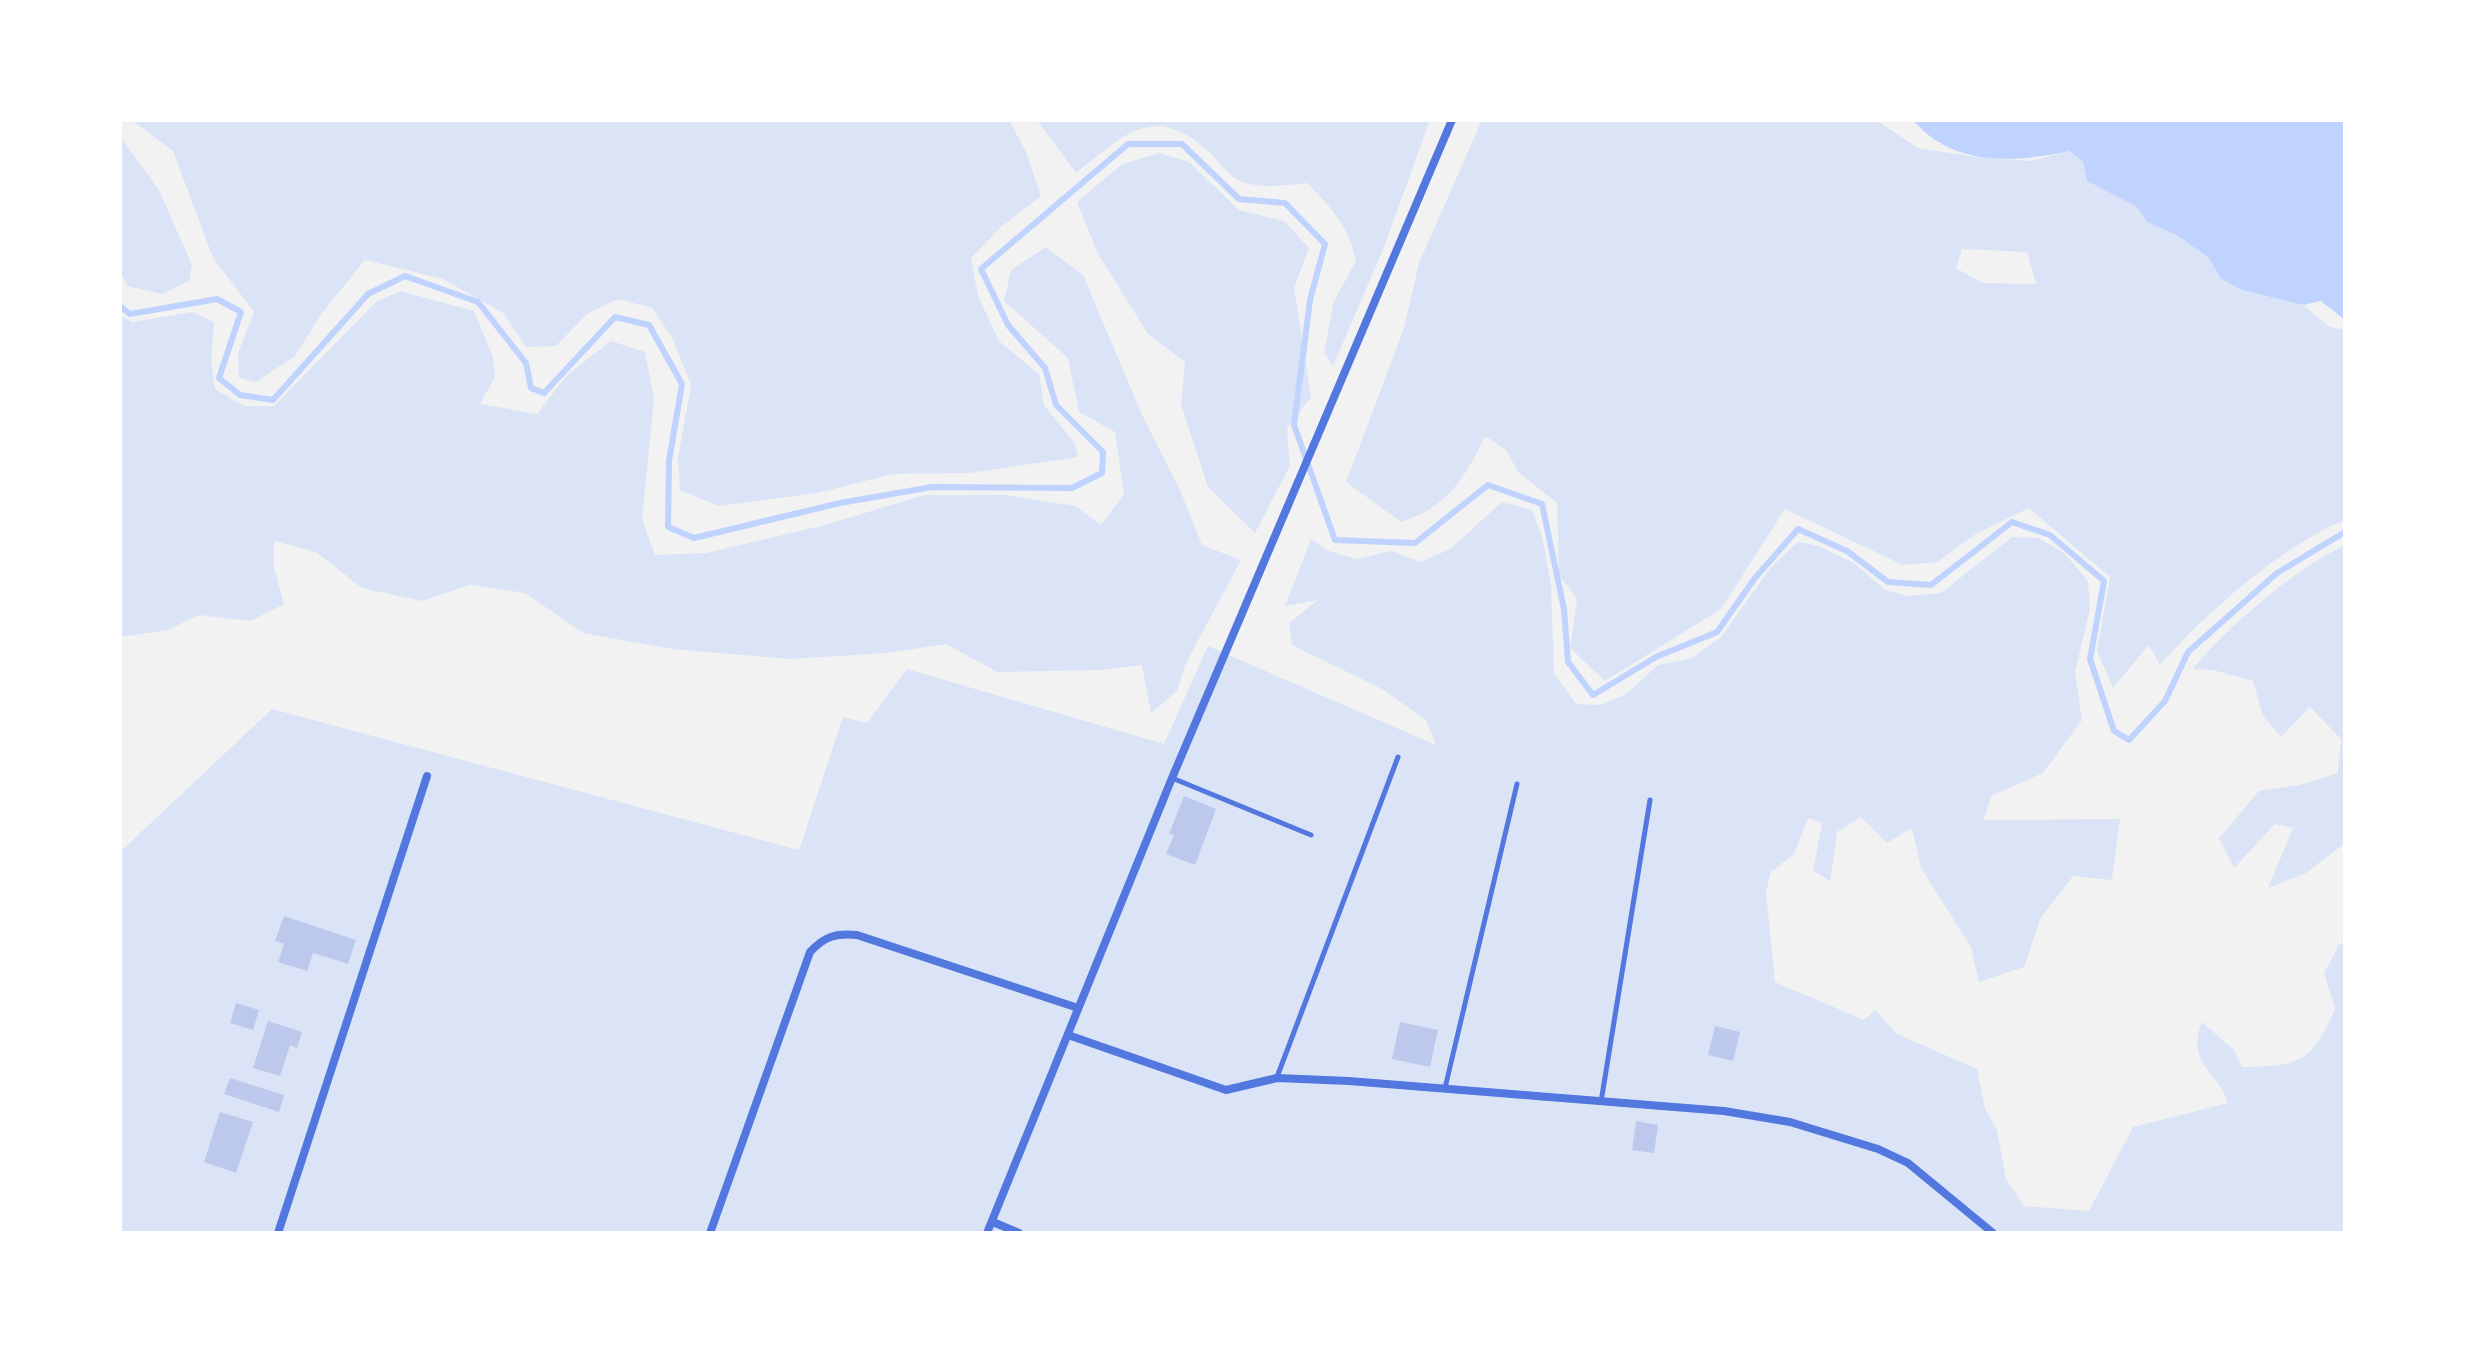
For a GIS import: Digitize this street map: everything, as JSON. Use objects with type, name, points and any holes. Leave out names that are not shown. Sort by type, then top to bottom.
[{"type":"street","points":[[987,1233],[1172,778],[1452,120]]},
{"type":"street","points":[[278,1233],[427,776]]},
{"type":"street","points":[[710,1233],[810,952],[821,941],[837,933],[857,935],[1078,1008]]},
{"type":"street","points":[[1068,1035],[1226,1090],[1277,1078],[1445,1089],[1724,1111],[1825,1131],[1908,1163],[1993,1233]]},
{"type":"street","points":[[993,1222],[999,1233]]},
{"type":"street","points":[[993,1222],[1019,1233]]},
{"type":"lane","points":[[1277,1078],[1398,757]]},
{"type":"lane","points":[[1172,778],[1311,835]]},
{"type":"lane","points":[[1445,1089],[1517,784]]},
{"type":"lane","points":[[1601,1103],[1650,800]]},
{"type":"shaded area","points":[[131,120],[1009,120],[1026,152],[1041,196],[1001,227],[971,258],[978,296],[999,341],[1039,374],[1044,405],[1075,444],[1078,457],[970,473],[893,474],[818,493],[719,506],[680,490],[678,458],[691,385],[672,337],[652,308],[618,299],[587,314],[556,346],[526,347],[503,313],[443,279],[365,260],[322,313],[295,356],[256,382],[239,378],[238,353],[254,312],[213,258],[173,151]]},
{"type":"shaded area","points":[[1037,120],[1430,120],[1384,247],[1333,366],[1324,353],[1334,301],[1356,261],[1349,238],[1338,219],[1307,183],[1265,186],[1240,181],[1188,136],[1171,128],[1154,126],[1124,137],[1076,173]]},
{"type":"shaded area","points":[[1482,120],[1876,120],[1918,148],[2030,161],[2069,151],[2083,162],[2087,181],[2137,207],[2147,222],[2176,235],[2208,257],[2221,279],[2242,290],[2303,305],[2330,327],[2345,330],[2345,520],[2270,564],[2199,624],[2160,665],[2149,645],[2113,688],[2097,651],[2110,577],[2029,508],[1976,534],[1937,562],[1903,565],[1785,509],[1721,609],[1605,681],[1570,648],[1577,599],[1559,575],[1557,503],[1518,472],[1506,450],[1485,436],[1453,489],[1431,508],[1401,522],[1346,482],[1404,328],[1419,263]],"holes":[[[1962,249],[2027,252],[2036,284],[1983,283],[1956,268]]]},
{"type":"shaded area","points":[[120,136],[159,190],[192,265],[189,281],[162,294],[127,286],[120,271]]},
{"type":"shaded area","points":[[1160,153],[1189,162],[1239,210],[1284,221],[1309,248],[1294,288],[1311,397],[1287,428],[1290,466],[1255,533],[1208,487],[1181,405],[1185,362],[1148,334],[1098,254],[1077,202],[1122,164]]},
{"type":"shaded area","points":[[1046,247],[1083,275],[1202,545],[1241,560],[1185,665],[1177,691],[1151,713],[1142,665],[1101,670],[997,672],[946,644],[888,653],[790,659],[672,649],[583,633],[525,593],[470,585],[422,601],[362,588],[316,552],[274,541],[274,568],[284,604],[251,621],[199,615],[168,630],[120,637],[120,315],[132,322],[193,312],[214,322],[211,360],[215,389],[244,406],[274,406],[376,302],[400,291],[474,311],[493,357],[495,377],[480,404],[537,414],[567,375],[611,341],[645,352],[654,399],[642,519],[655,555],[706,553],[825,525],[924,495],[1006,495],[1075,506],[1101,525],[1124,494],[1115,432],[1079,412],[1068,358],[1004,301],[1011,270]]},
{"type":"shaded area","points":[[1502,502],[1532,510],[1542,536],[1551,584],[1554,673],[1576,704],[1600,705],[1625,695],[1658,665],[1692,658],[1721,637],[1772,566],[1798,542],[1819,546],[1854,563],[1885,590],[1908,596],[1941,593],[2012,537],[2038,538],[2064,553],[2088,581],[2090,609],[2075,672],[2082,720],[2043,773],[1991,796],[1984,820],[2120,819],[2112,880],[2073,876],[2040,919],[2024,967],[1979,982],[1971,947],[1921,868],[1912,828],[1887,843],[1861,817],[1837,832],[1830,881],[1813,871],[1822,823],[1808,818],[1794,854],[1771,872],[1766,892],[1775,982],[1864,1020],[1875,1010],[1897,1034],[1977,1069],[1985,1109],[1997,1130],[2006,1179],[2024,1206],[2089,1211],[2133,1127],[2228,1103],[2197,1048],[2202,1022],[2234,1050],[2242,1067],[2290,1063],[2310,1051],[2335,1009],[2324,973],[2339,945],[2345,941],[2345,1233],[120,1233],[120,852],[272,709],[799,850],[843,717],[867,723],[907,669],[1164,744],[1208,646],[1436,745],[1426,720],[1382,689],[1292,645],[1289,623],[1318,600],[1285,606],[1311,539],[1329,551],[1356,559],[1392,551],[1421,562],[1450,549]]},
{"type":"shaded area","points":[[2345,545],[2345,843],[2306,873],[2268,888],[2293,828],[2275,824],[2234,868],[2219,838],[2259,791],[2300,785],[2338,773],[2341,739],[2310,707],[2281,737],[2263,716],[2253,681],[2213,670],[2193,669],[2263,600],[2306,568]]},
{"type":"water","points":[[1913,120],[2345,120],[2345,320],[2321,301],[2303,305],[2242,290],[2221,279],[2208,257],[2176,235],[2147,222],[2137,207],[2087,181],[2083,162],[2069,151],[2028,158],[1986,158],[1946,146]]},
{"type":"building","points":[[1184,796],[1216,809],[1195,865],[1166,854],[1174,835],[1169,834]]},
{"type":"building","points":[[284,916],[356,940],[348,964],[313,953],[307,971],[278,962],[284,944],[275,941]]},
{"type":"building","points":[[236,1003],[259,1010],[253,1030],[230,1023]]},
{"type":"building","points":[[268,1021],[302,1032],[297,1048],[290,1045],[280,1076],[253,1068]]},
{"type":"building","points":[[1400,1022],[1438,1030],[1430,1067],[1392,1059]]},
{"type":"building","points":[[1715,1026],[1740,1032],[1733,1061],[1708,1055]]},
{"type":"building","points":[[230,1078],[284,1095],[279,1112],[224,1094]]},
{"type":"building","points":[[220,1112],[253,1122],[236,1173],[204,1162]]},
{"type":"building","points":[[1636,1121],[1658,1125],[1654,1153],[1632,1150]]},
{"type":"waterway","points":[[120,306],[130,314],[217,299],[241,312],[219,378],[240,395],[273,400],[368,294],[405,276],[478,302],[526,363],[531,388],[544,393],[615,317],[649,325],[682,384],[669,461],[668,527],[694,538],[840,503],[932,487],[1072,488],[1102,473],[1103,452],[1056,405],[1045,368],[1008,325],[981,269],[1128,144],[1182,144],[1239,199],[1285,203],[1325,244],[1310,300],[1294,425],[1335,540],[1415,543],[1488,485],[1542,504],[1564,609],[1568,662],[1593,695],[1656,657],[1717,632],[1755,578],[1798,529],[1847,551],[1888,582],[1931,585],[2012,522],[2050,535],[2104,581],[2090,659],[2114,731],[2129,740],[2165,701],[2188,652],[2277,573],[2345,532]]}]
